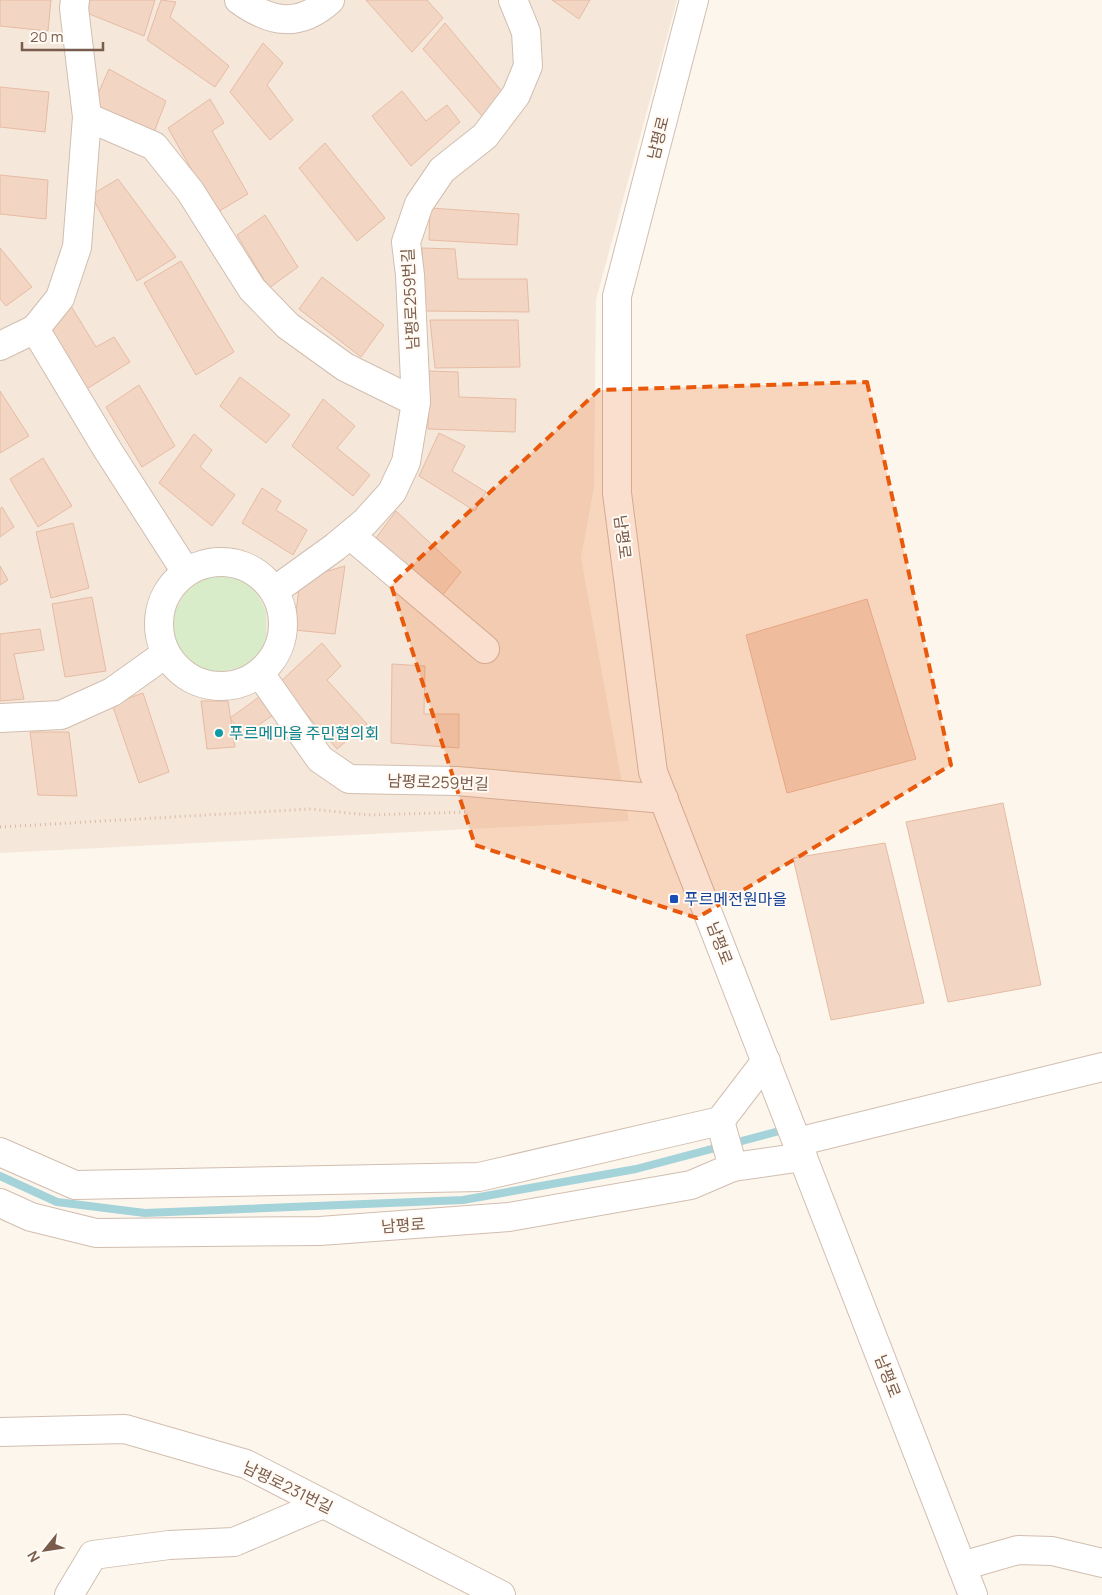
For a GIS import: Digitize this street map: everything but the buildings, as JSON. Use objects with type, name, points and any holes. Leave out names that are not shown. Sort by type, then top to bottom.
[{"type":"street","points":[[0,346],[35,329],[60,298],[76,247],[87,117],[74,0]]},
{"type":"street","points":[[239,0],[256,13],[286,21],[306,17],[330,0]]},
{"type":"street","name":"남평로259번길","points":[[274,591],[366,522],[392,492],[406,462],[416,402],[410,275],[406,242],[419,204],[442,170],[485,136],[516,95],[528,66],[526,32],[513,0]]},
{"type":"street","name":"남평로","points":[[694,0],[617,296],[617,493],[653,772],[973,1595]]},
{"type":"street","points":[[87,117],[154,146],[190,192],[252,289],[288,326],[345,367],[416,402]]},
{"type":"street","points":[[35,329],[107,449],[186,572]]},
{"type":"street","points":[[350,535],[485,649]]},
{"type":"street","points":[[210,561],[236,562],[261,574],[274,591],[282,612],[281,632],[274,659],[261,675],[233,687],[212,685],[193,680],[178,670],[164,655],[158,630],[160,607],[168,591],[186,572],[210,561]]},
{"type":"street","points":[[0,718],[61,715],[112,692],[164,655]]},
{"type":"street","name":"남평로259번길","points":[[261,675],[320,759],[349,779],[457,781],[664,799]]},
{"type":"street","points":[[0,1152],[75,1185],[479,1177],[721,1126],[766,1061]]},
{"type":"street","points":[[800,1150],[1102,1067]]},
{"type":"street","points":[[721,1126],[732,1163]]},
{"type":"street","name":"남평로","points":[[0,1203],[31,1217],[96,1233],[320,1232],[509,1217],[691,1185],[732,1163],[800,1150]]},
{"type":"street","name":"남평로231번길","points":[[0,1432],[125,1429],[246,1464],[501,1595]]},
{"type":"street","points":[[69,1595],[93,1555],[169,1545],[234,1542],[323,1504]]},
{"type":"street","points":[[962,1566],[1018,1550],[1052,1551],[1102,1563]]},
{"type":"path","points":[[0,827],[310,809],[368,816],[475,811]]},
{"type":"highlighted area","points":[[867,382],[951,765],[697,918],[475,845],[391,585],[599,390]]},
{"type":"shaded area","points":[[0,0],[677,0],[596,300],[594,487],[581,558],[629,821],[0,853]]},
{"type":"green space","points":[[231,576],[252,584],[266,611],[266,647],[246,666],[215,673],[193,664],[176,645],[172,618],[186,591],[207,577]]},
{"type":"waterway","points":[[0,1176],[57,1202],[145,1213],[463,1200],[636,1169],[787,1129]]},
{"type":"place","name":"푸르메마을 주민협의회","points":[[219,733]]},
{"type":"place","name":"푸르메전원마을","points":[[674,899]]}]
